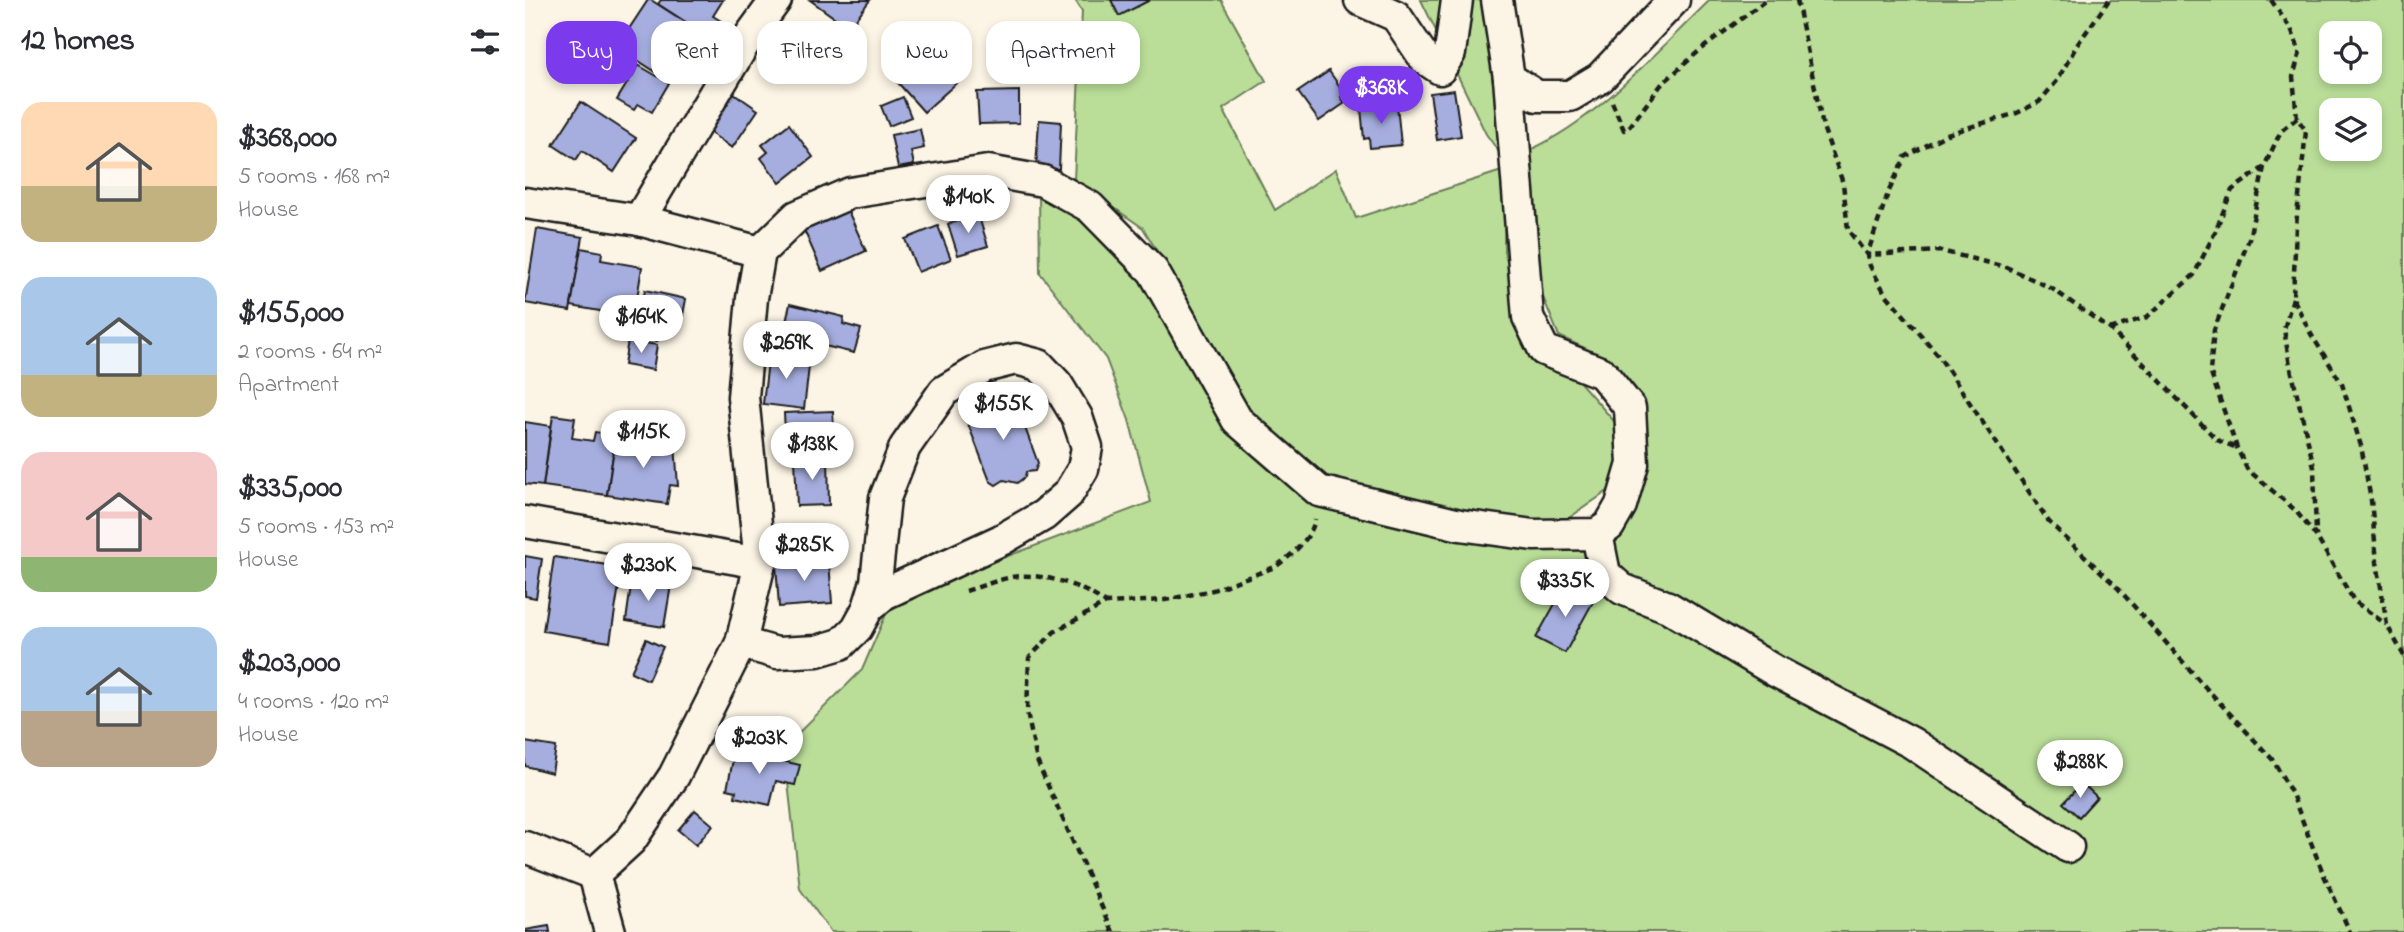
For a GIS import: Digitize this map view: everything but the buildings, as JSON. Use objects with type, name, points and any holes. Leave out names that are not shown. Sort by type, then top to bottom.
[{"type":"street","points":[[639,220],[744,44],[776,0]]},
{"type":"street","points":[[1360,0],[1396,16],[1425,59],[1440,69],[1450,53],[1457,0]]},
{"type":"street","points":[[594,874],[631,840],[674,776],[741,643],[760,564],[743,397],[752,298],[760,252],[797,215],[850,193],[988,171],[1043,181],[1090,207],[1153,271],[1237,419],[1319,491],[1461,525],[1534,535],[1597,534],[1609,526],[1621,505],[1633,464],[1630,408],[1602,373],[1544,350],[1528,317],[1509,78],[1497,0]]},
{"type":"street","points":[[1509,78],[1537,96],[1570,96],[1600,78],[1674,0]]},
{"type":"street","points":[[525,203],[639,220],[760,252]]},
{"type":"street","points":[[741,643],[777,653],[817,651],[841,644],[857,628],[868,608],[876,582],[885,498],[905,447],[944,391],[984,367],[1016,359],[1039,365],[1057,384],[1077,417],[1087,447],[1083,469],[1067,494],[1044,515],[1000,540],[884,594],[868,608]]},
{"type":"street","points":[[525,522],[760,564]]},
{"type":"street","points":[[1597,534],[1605,574],[1622,589],[1668,607],[1775,671],[1912,743],[2068,847]]},
{"type":"street","points":[[525,847],[594,874]]},
{"type":"street","points":[[594,874],[610,932]]},
{"type":"path","points":[[1618,60],[1612,101],[1625,130],[1661,85],[1699,51],[1766,0]]},
{"type":"path","points":[[1797,0],[1823,127],[1843,183],[1849,230],[1867,255],[1870,267],[1885,293],[1938,355],[2049,522],[2116,586],[2273,760],[2292,794],[2350,932]]},
{"type":"path","points":[[1867,255],[1888,193],[1905,157],[1947,134],[2017,113],[2039,103],[2057,81],[2077,45],[2109,0]]},
{"type":"path","points":[[2271,0],[2291,29],[2300,52],[2293,77],[2297,118],[2307,131],[2295,225],[2293,298],[2284,329],[2314,467],[2316,536]]},
{"type":"path","points":[[2297,118],[2281,131],[2264,167],[2249,239],[2214,330],[2210,371],[2247,469],[2295,510],[2316,536],[2354,601],[2387,625]]},
{"type":"path","points":[[2110,330],[2147,317],[2194,275],[2232,190],[2264,167]]},
{"type":"path","points":[[1867,255],[1941,251],[2006,267],[2051,288],[2110,330],[2217,440],[2237,447]]},
{"type":"path","points":[[2293,298],[2311,334],[2342,384],[2361,446],[2371,500],[2387,625],[2404,656]]},
{"type":"path","points":[[1113,932],[1037,761],[1027,712],[1029,658],[1054,632],[1106,603],[1165,600],[1213,590],[1275,567],[1313,530],[1319,491]]},
{"type":"path","points":[[962,592],[1018,576],[1036,577],[1066,583],[1087,591],[1106,603]]},
{"type":"green space","points":[[1075,0],[1221,0],[1266,81],[1223,109],[1275,210],[1336,169],[1356,218],[1505,170],[1504,251],[1534,350],[1564,364],[1620,428],[1622,481],[1566,520],[1430,507],[1320,483],[1255,422],[1232,390],[1192,309],[1143,228],[1074,180],[1079,84],[1140,84],[1140,21],[1082,21],[1082,11]]},
{"type":"green space","points":[[1421,0],[1485,0],[1504,159],[1486,134]]},
{"type":"green space","points":[[1710,0],[2404,0],[2404,932],[831,932],[800,889],[784,747],[862,670],[892,600],[1151,502],[1129,420],[1106,359],[1040,273],[1039,192],[1088,216],[1148,274],[1200,363],[1320,500],[1597,534],[1639,413],[1612,361],[1559,336],[1538,285],[1530,150],[1580,120],[1626,83]]}]
